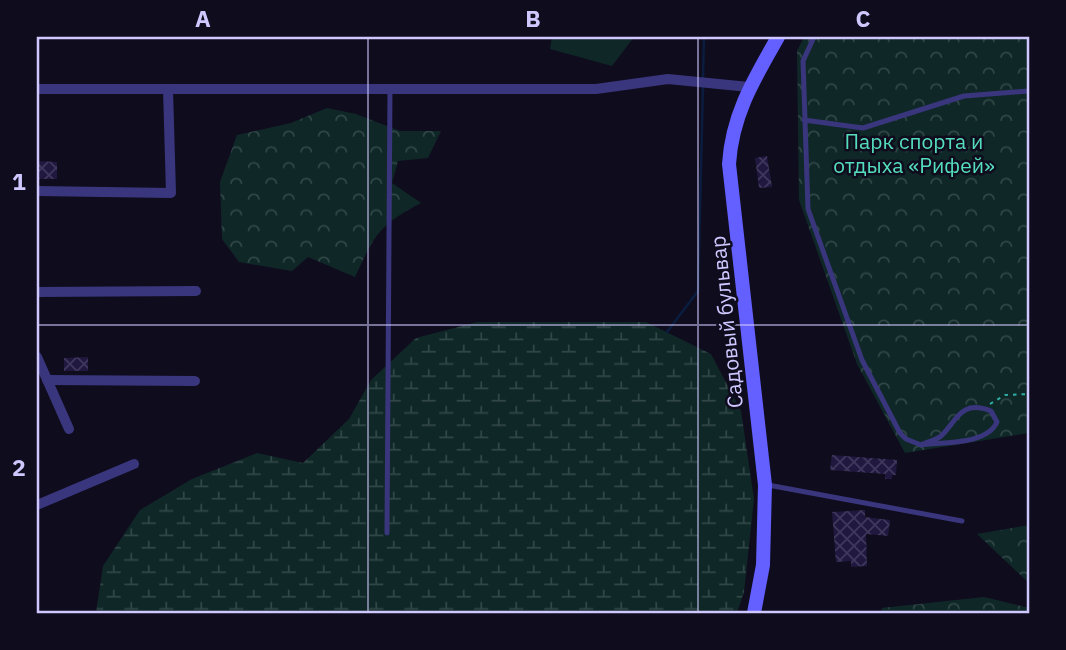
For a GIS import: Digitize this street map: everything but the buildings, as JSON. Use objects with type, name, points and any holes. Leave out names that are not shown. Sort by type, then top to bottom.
[{"type":"street","name":"Садовый бульвар","points":[[754,613],[763,565],[765,485],[729,164],[731,137],[749,87],[778,37]]},
{"type":"street","points":[[37,89],[596,89],[668,79],[749,87]]},
{"type":"street","points":[[37,191],[171,193],[169,89]]},
{"type":"street","points":[[37,292],[196,290]]},
{"type":"street","points":[[37,357],[69,429]]},
{"type":"street","points":[[47,380],[195,381]]},
{"type":"street","points":[[37,506],[135,464]]},
{"type":"lane","points":[[814,37],[803,61],[808,209],[862,360],[900,433],[906,439],[921,445],[990,434],[997,422],[991,411],[974,408],[956,415],[943,435],[921,445]]},
{"type":"lane","points":[[387,533],[390,89]]},
{"type":"lane","points":[[804,120],[863,128],[964,96],[1029,90]]},
{"type":"lane","points":[[765,485],[962,521]]},
{"type":"path","points":[[983,408],[1005,394],[1029,394]]},
{"type":"green space","points":[[552,37],[634,37],[612,66],[550,49]]},
{"type":"green space","name":"Парк спорта и отдыха «Рифей»","points":[[804,37],[1029,37],[1029,433],[905,453],[857,364],[799,200],[797,51]]},
{"type":"green space","points":[[327,108],[356,114],[400,131],[441,131],[428,158],[398,161],[392,183],[421,203],[396,218],[380,232],[355,277],[308,257],[292,271],[239,262],[222,239],[220,182],[237,135],[291,123]]},
{"type":"green space","points":[[477,322],[646,322],[711,354],[741,411],[754,499],[744,592],[737,613],[96,613],[103,566],[140,510],[192,479],[257,453],[303,463],[349,419],[371,380],[416,338]]},
{"type":"green space","points":[[1029,525],[1029,583],[977,534]]},
{"type":"green space","points":[[984,597],[1029,608],[1029,613],[881,613],[882,608]]},
{"type":"waterway","points":[[703,79],[704,37]]},
{"type":"waterway","points":[[667,332],[698,291],[703,86]]}]
